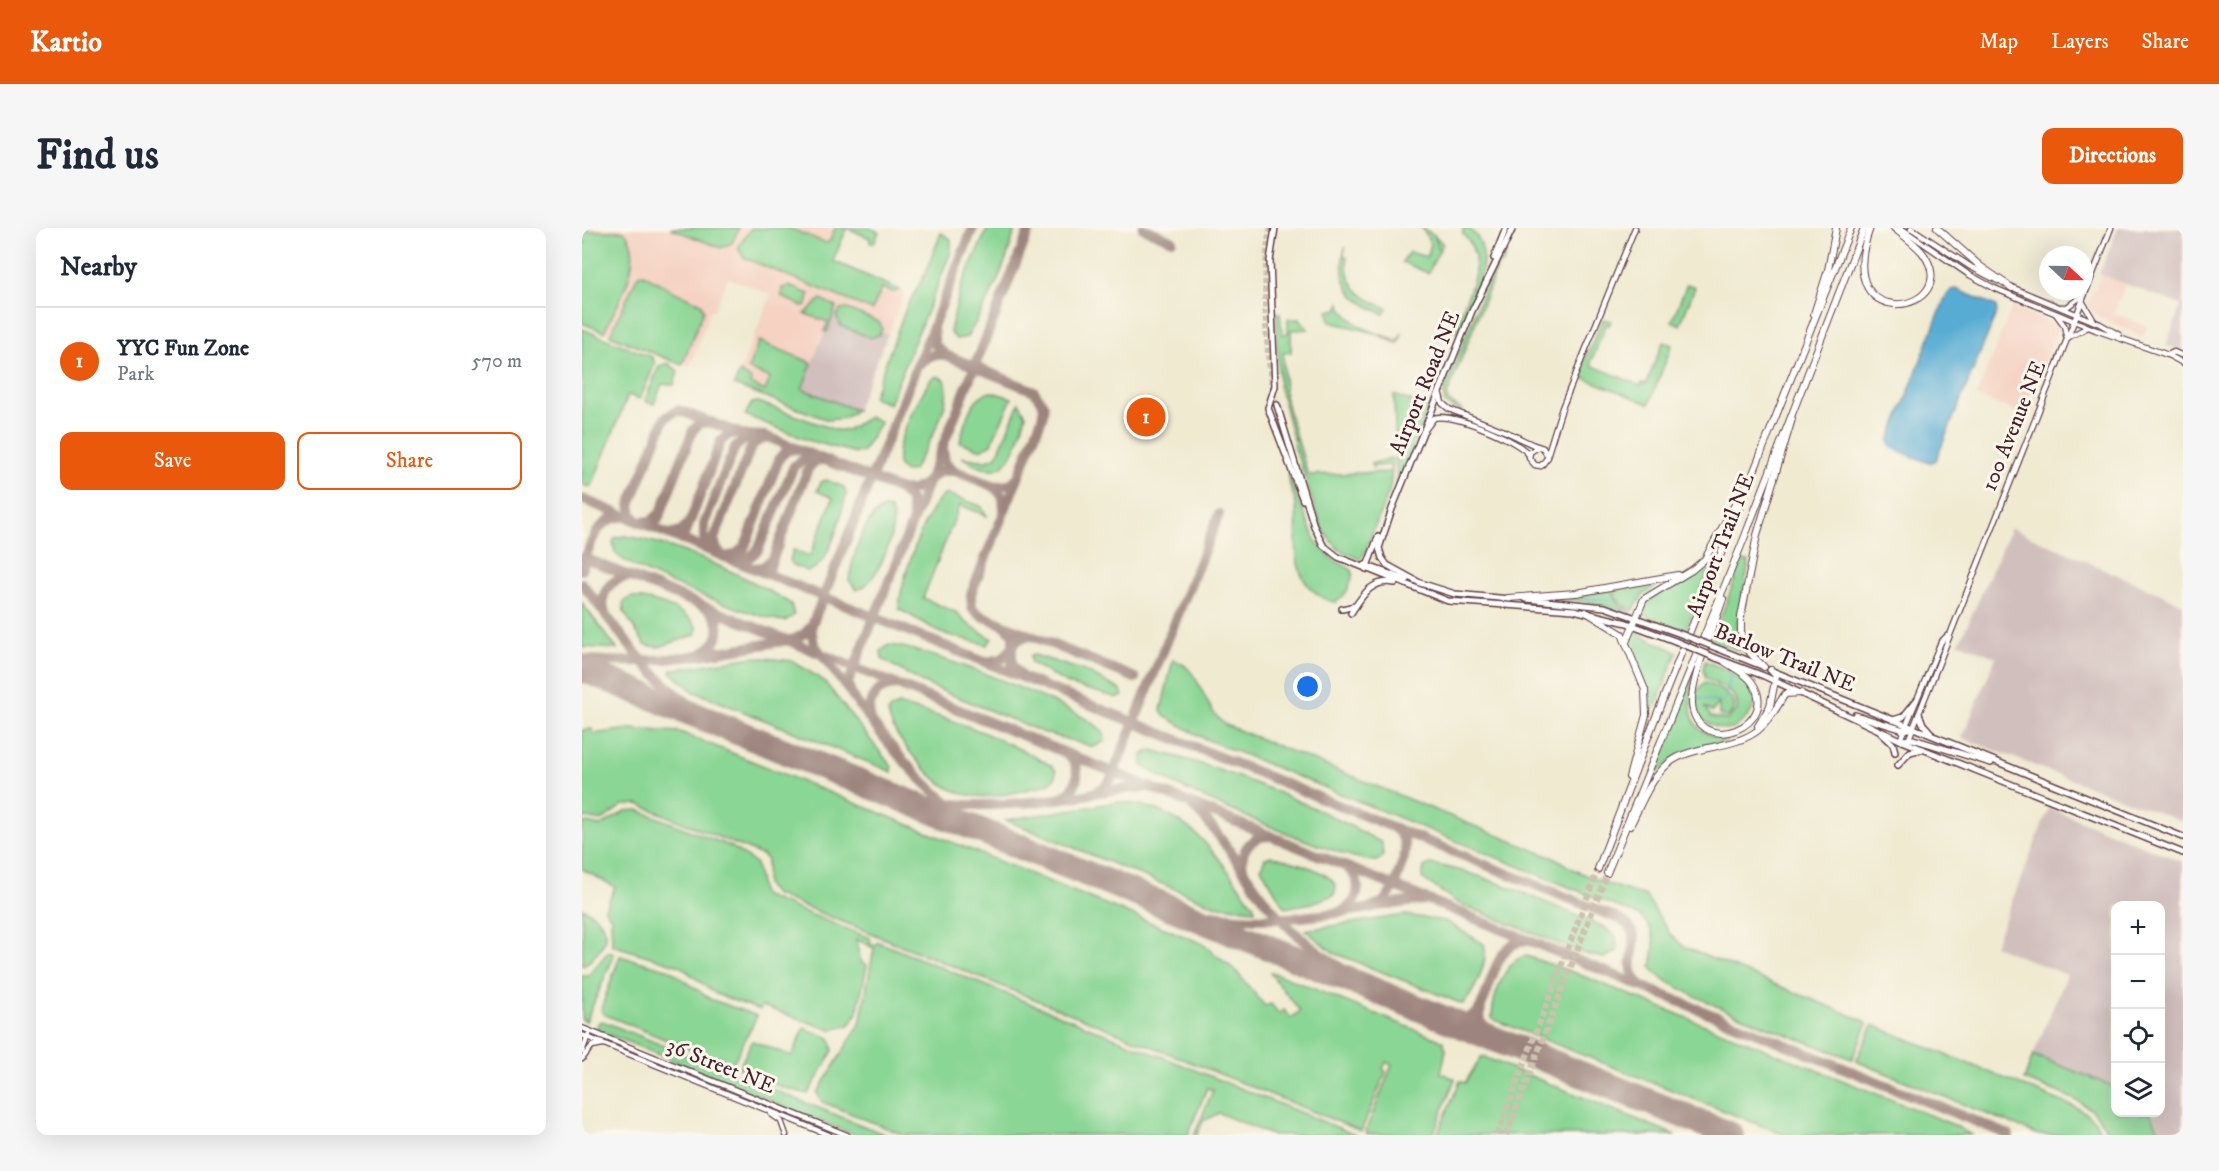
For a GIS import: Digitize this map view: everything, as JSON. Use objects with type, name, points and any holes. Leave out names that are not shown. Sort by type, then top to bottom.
[{"type":"highway","points":[[1804,349],[1828,270],[1836,228]]},
{"type":"highway","name":"Airport Trail NE","points":[[1599,869],[1627,792],[1851,228]]},
{"type":"highway","name":"Airport Trail NE","points":[[1607,873],[1743,541],[1864,228]]},
{"type":"highway","points":[[1870,228],[1863,260],[1867,285],[1879,299],[1898,306],[1911,303],[1923,294],[1929,273],[1923,254],[1894,228]]},
{"type":"highway","points":[[1937,228],[1980,266],[2012,288]]},
{"type":"highway","points":[[1746,736],[1760,724],[1767,711],[1776,676],[1750,653],[1743,642],[1740,628],[1741,616],[1757,535],[1801,387]]},
{"type":"highway","points":[[1626,642],[1631,625],[1648,595],[1701,564],[1714,546],[1768,439]]},
{"type":"highway","points":[[1725,662],[1750,680],[1757,700],[1756,709],[1749,722],[1739,730],[1726,734],[1714,732],[1701,723],[1694,712],[1692,697],[1743,541]]},
{"type":"highway","points":[[1508,598],[1576,593],[1685,574]]},
{"type":"highway","points":[[1586,612],[1618,631],[1626,642],[1648,700],[1627,792]]},
{"type":"highway","points":[[1613,859],[1645,795],[1668,764],[1683,755],[1730,743],[1746,736],[1765,724],[1785,694],[1802,693]]},
{"type":"main road","points":[[1275,228],[1270,261],[1275,386],[1268,408],[1281,447],[1323,545],[1338,557],[1420,583]]},
{"type":"main road","name":"Airport Road NE","points":[[1392,509],[1506,228]]},
{"type":"main road","name":"Airport Road NE","points":[[1490,271],[1513,228]]},
{"type":"main road","points":[[1277,405],[1309,512]]},
{"type":"main road","points":[[1365,567],[1392,509]]},
{"type":"main road","name":"Barlow Trail NE","points":[[1392,509],[1380,542],[1381,555],[1391,567],[1420,583],[1455,594],[1582,602],[1635,617],[1768,668],[1893,720],[1905,728]]},
{"type":"main road","name":"Barlow Trail NE","points":[[1365,567],[1413,588],[1457,603],[1586,612],[1631,625],[1775,681],[1923,749],[2183,853]]},
{"type":"main road","points":[[1342,609],[1353,607],[1370,588],[1380,583],[1391,582],[1413,588]]},
{"type":"main road","points":[[1351,613],[1361,598]]},
{"type":"main road","points":[[1893,720],[1906,714],[1916,701]]},
{"type":"main road","points":[[1845,712],[1905,728],[1913,728],[2183,837]]},
{"type":"main road","points":[[1919,714],[1925,728],[1937,738]]},
{"type":"main road","points":[[1876,728],[1893,744],[1895,752]]},
{"type":"main road","points":[[1905,740],[2021,771]]},
{"type":"main road","points":[[1898,765],[1910,752],[1923,749]]},
{"type":"street","points":[[1422,435],[1438,417],[1467,424],[1514,440],[1529,455],[1532,463],[1541,466],[1547,460],[1553,433],[1635,228]]},
{"type":"street","points":[[1901,228],[1979,280],[2089,327],[2168,354],[2183,363]]},
{"type":"street","points":[[1911,228],[1971,267],[2012,288],[2096,322],[2126,339]]},
{"type":"street","name":"100 Avenue NE","points":[[2093,272],[2111,228]]},
{"type":"street","points":[[2059,308],[2077,300]]},
{"type":"street","points":[[2082,302],[2096,322]]},
{"type":"street","name":"100 Avenue NE","points":[[1905,740],[1919,714],[1947,644],[1947,636],[2082,302]]},
{"type":"street","points":[[2056,313],[2064,326],[2067,338],[2089,327]]},
{"type":"street","points":[[2168,354],[2174,352],[2183,356]]},
{"type":"street","points":[[1440,389],[1440,399],[1445,407],[1504,432],[1528,445],[1539,447],[1548,453]]},
{"type":"street","points":[[1467,424],[1471,422],[1504,432]]},
{"type":"street","points":[[1529,455],[1532,449],[1539,447],[1553,433]]},
{"type":"street","name":"100 Avenue NE","points":[[1905,740],[1905,728],[1941,642],[1947,636]]},
{"type":"street","points":[[582,1052],[585,1029]]},
{"type":"street","name":"36 Street NE","points":[[585,1029],[847,1135]]},
{"type":"street","name":"36 Street NE","points":[[584,1035],[830,1135]]},
{"type":"street","points":[[582,1059],[592,1046],[606,1044]]},
{"type":"street","points":[[756,1105],[780,1120],[786,1135]]},
{"type":"shaded area","points":[[582,228],[841,228],[828,261],[905,293],[888,334],[832,311],[801,389],[856,410],[844,418],[828,420],[734,385],[771,295],[752,287],[728,278],[714,310],[711,310],[690,367],[582,323]]},
{"type":"shaded area","points":[[2118,228],[2183,228],[2183,351],[2166,346],[2181,305],[2099,274]]},
{"type":"shaded area","points":[[2102,273],[2126,283],[2114,313],[2147,326],[2143,337],[2098,316],[2087,305],[2089,300],[2093,300],[2093,292]]},
{"type":"shaded area","points":[[2013,305],[2059,327],[2022,414],[1976,396]]},
{"type":"shaded area","points":[[833,311],[888,334],[856,410],[801,389]]},
{"type":"shaded area","points":[[2011,528],[2183,604],[2183,822],[1962,738],[1996,657],[1959,643]]},
{"type":"shaded area","points":[[2049,808],[2183,862],[2183,1135],[2162,1135],[2155,1117],[2165,1117],[2165,901],[2111,901],[2111,1085],[2033,1055],[2067,975],[1994,946]]},
{"type":"green space","points":[[670,228],[739,228],[732,243],[721,248]]},
{"type":"green space","points":[[751,228],[789,228],[826,243],[830,241],[835,228],[847,228],[833,261],[900,290],[893,292],[882,288],[872,310],[744,258],[738,248]]},
{"type":"green space","points":[[847,228],[870,228],[879,232],[874,243],[870,242],[870,238]]},
{"type":"green space","points":[[988,228],[1015,228],[996,284],[982,311],[967,337],[956,339],[950,332],[961,286]]},
{"type":"green space","points":[[1422,228],[1434,235],[1438,247],[1435,236],[1443,244],[1428,273],[1402,262],[1409,252],[1427,257],[1431,244]]},
{"type":"green space","points":[[1467,228],[1477,238],[1482,250],[1483,264],[1475,293],[1458,333],[1451,328],[1452,325],[1455,326],[1474,279],[1475,256],[1471,244],[1463,234],[1463,229]]},
{"type":"green space","points":[[582,231],[624,231],[631,242],[633,254],[628,282],[604,332],[582,323],[582,244],[586,243],[582,242]]},
{"type":"green space","points":[[941,233],[951,239],[951,252],[889,404],[873,397],[906,308],[926,272]]},
{"type":"green space","points":[[1513,236],[1502,264],[1499,263],[1447,395],[1447,400],[1462,410],[1461,412],[1445,404],[1443,393],[1486,285]]},
{"type":"green space","points":[[1345,247],[1344,256],[1347,257],[1347,267],[1352,283],[1370,300],[1387,308],[1384,314],[1363,303],[1349,290],[1343,271],[1343,260]]},
{"type":"green space","points":[[643,274],[701,303],[704,310],[682,365],[610,335],[638,275]]},
{"type":"green space","points":[[1687,284],[1695,287],[1680,325],[1672,321]]},
{"type":"green space","points":[[789,286],[809,294],[807,305],[802,306],[782,297],[782,288]]},
{"type":"green space","points":[[821,299],[836,307],[827,332],[824,331],[828,322],[805,314]]},
{"type":"green space","points":[[1340,303],[1349,318],[1364,328],[1398,340],[1402,333],[1398,344],[1375,333],[1330,322],[1328,311],[1338,309]]},
{"type":"green space","points":[[847,309],[879,322],[882,328],[880,334],[871,338],[841,326],[837,317],[840,310]]},
{"type":"green space","points":[[1276,313],[1280,313],[1282,335],[1288,333],[1288,319],[1300,319],[1308,329],[1291,330],[1291,352],[1283,353],[1285,397],[1296,437],[1293,438],[1279,384]]},
{"type":"green space","points":[[1603,319],[1611,321],[1609,325],[1606,325],[1591,362],[1593,366],[1641,386],[1642,383],[1646,384],[1663,342],[1672,345],[1649,404],[1582,377],[1580,371]]},
{"type":"green space","points":[[582,329],[652,357],[655,363],[640,399],[628,395],[592,485],[588,487],[582,484]]},
{"type":"green space","points":[[759,341],[812,363],[802,389],[856,410],[844,418],[828,420],[734,385],[740,372],[752,380],[751,384],[765,391],[770,378],[748,369]]},
{"type":"green space","points":[[668,363],[678,371],[674,385],[662,384],[654,404],[645,401],[659,366]]},
{"type":"green space","points":[[937,376],[945,380],[947,390],[942,413],[931,439],[913,470],[905,472],[900,468],[898,459],[902,436],[926,387],[931,379]]},
{"type":"green space","points":[[992,392],[1012,398],[991,444],[981,450],[960,442],[966,419],[974,404],[985,394]]},
{"type":"green space","points":[[1394,395],[1418,404],[1430,404],[1397,487]]},
{"type":"green space","points":[[758,402],[835,430],[847,430],[869,417],[881,422],[863,451],[856,453],[807,440],[745,415],[752,403]]},
{"type":"green space","points":[[1019,403],[1026,415],[1018,443],[1006,463],[999,468],[989,469],[977,466],[962,457],[985,461],[997,456]]},
{"type":"green space","points":[[1297,438],[1308,475],[1390,472],[1391,465],[1373,468],[1371,464],[1390,458],[1393,460],[1390,489],[1363,556],[1359,559],[1338,549],[1323,531],[1295,448],[1293,439]]},
{"type":"green space","points":[[1289,475],[1315,540],[1332,559],[1352,570],[1352,578],[1348,587],[1336,602],[1318,595],[1301,575],[1297,553],[1296,506]]},
{"type":"green space","points":[[826,480],[844,487],[846,494],[838,526],[828,551],[815,568],[807,571],[793,565],[790,560],[793,550],[810,556],[833,498],[817,491],[821,482]]},
{"type":"green space","points":[[947,494],[981,506],[987,516],[960,505],[923,598],[958,613],[965,622],[992,639],[987,645],[941,633],[899,609],[904,582],[915,546],[931,512],[939,500]]},
{"type":"green space","points":[[884,508],[890,509],[893,517],[890,541],[872,578],[865,586],[857,590],[849,580],[856,551],[865,529],[877,513]]},
{"type":"green space","points":[[626,536],[667,546],[733,572],[791,604],[794,615],[785,621],[750,612],[645,571],[615,553],[613,541],[617,537]]},
{"type":"green space","points":[[1721,538],[1685,632],[1640,613],[1647,600],[1702,567]]},
{"type":"green space","points":[[1742,561],[1749,562],[1737,624],[1741,651],[1711,642]]},
{"type":"green space","points":[[1662,582],[1643,595],[1633,610],[1620,603],[1615,594],[1615,590]]},
{"type":"green space","points":[[1612,590],[1619,605],[1632,613],[1585,601],[1550,598]]},
{"type":"green space","points":[[631,597],[649,600],[677,610],[692,621],[697,628],[695,635],[659,647],[645,645],[624,612],[623,603]]},
{"type":"green space","points":[[582,603],[617,649],[582,647]]},
{"type":"green space","points":[[1632,631],[1677,652],[1648,726],[1649,697],[1629,646]]},
{"type":"green space","points":[[889,645],[907,648],[965,666],[1062,706],[1100,729],[1105,741],[1094,747],[1042,732],[921,682],[882,659],[881,651]]},
{"type":"green space","points":[[1034,655],[1085,671],[1121,690],[1123,696],[1118,698],[1068,684],[1031,663],[1030,656]]},
{"type":"green space","points":[[754,657],[793,661],[824,681],[892,767],[892,772],[693,691],[671,672]]},
{"type":"green space","points":[[1173,660],[1183,664],[1190,671],[1211,709],[1226,725],[1561,861],[1588,876],[1645,895],[1670,934],[1684,947],[1865,1021],[1867,1025],[1852,1059],[1712,1004],[1662,978],[1651,967],[1654,940],[1650,928],[1640,916],[1203,738],[1164,716],[1161,710]]},
{"type":"green space","points":[[1705,661],[1742,679],[1755,696],[1754,706],[1747,717],[1733,729],[1712,726],[1698,714],[1694,698],[1705,683],[1724,692],[1733,701],[1734,706],[1733,711],[1727,717],[1719,715],[1719,703],[1712,712],[1704,707],[1711,717],[1727,720],[1737,710],[1737,703],[1732,693],[1705,678],[1703,668]]},
{"type":"green space","points":[[1696,666],[1691,690],[1692,713],[1695,722],[1701,730],[1712,735],[1726,737],[1727,741],[1681,753],[1652,777]]},
{"type":"green space","points":[[898,705],[978,730],[1015,747],[1052,766],[1056,771],[1055,778],[1042,786],[1006,794],[974,796],[960,793],[935,779],[896,733],[888,712]]},
{"type":"green space","points":[[592,729],[594,734],[629,729],[680,732],[1201,943],[1235,970],[1265,1006],[1271,1004],[1279,1014],[1284,1010],[1291,1018],[1300,1011],[1270,973],[1272,972],[1443,1041],[1446,1050],[1441,1073],[1455,1079],[1433,1135],[1367,1134],[1366,1130],[1392,1065],[1386,1062],[1383,1069],[1386,1072],[1361,1131],[774,894],[766,885],[767,860],[762,855],[638,804],[623,805],[601,821],[582,817],[582,730]]},
{"type":"green space","points":[[1152,750],[1240,777],[1299,801],[1382,843],[1383,856],[1376,861],[1331,850],[1219,805],[1142,765],[1142,755]]},
{"type":"green space","points":[[1118,802],[1143,806],[1164,813],[1182,823],[1212,851],[1255,910],[1214,905],[1006,820]]},
{"type":"green space","points":[[638,810],[732,847],[756,864],[762,895],[870,938],[871,944],[875,945],[878,942],[1356,1135],[1271,1135],[1219,1113],[1203,1121],[1197,1135],[1194,1135],[1213,1090],[1207,1088],[1188,1135],[904,1135],[822,1102],[817,1093],[860,1024],[874,948],[856,939],[861,962],[867,965],[857,1013],[849,1025],[831,1030],[762,1006],[760,1010],[716,994],[680,966],[612,945],[611,918],[605,909],[615,887],[582,869],[582,822],[600,826],[626,811]]},
{"type":"green space","points":[[1271,856],[1308,867],[1326,876],[1336,887],[1334,895],[1312,903],[1285,908],[1261,868],[1265,858]]},
{"type":"green space","points":[[1430,864],[1472,874],[1602,926],[1616,936],[1617,951],[1604,958],[1585,954],[1458,903],[1422,878],[1424,867]]},
{"type":"green space","points":[[582,908],[600,921],[605,936],[599,951],[583,966]]},
{"type":"green space","points":[[1405,915],[1445,921],[1484,944],[1485,959],[1480,976],[1463,1004],[1334,953],[1305,930]]},
{"type":"green space","points":[[608,952],[614,954],[612,960],[586,1021],[582,1020],[582,974],[587,977]]},
{"type":"green space","points":[[620,956],[670,970],[710,999],[757,1016],[733,1063],[728,1065],[603,1014],[601,1009]]},
{"type":"green space","points":[[1526,956],[1578,974],[1954,1125],[1971,1135],[1785,1135],[1492,1019],[1494,1001],[1506,972],[1518,959]]},
{"type":"green space","points":[[602,1021],[886,1135],[855,1135],[770,1101],[770,1098],[764,1098],[596,1029]]},
{"type":"green space","points":[[1873,1025],[2080,1109],[2095,1121],[2101,1135],[2039,1135],[1856,1061]]},
{"type":"green space","points":[[804,1028],[830,1038],[833,1051],[808,1094],[784,1088],[739,1068],[752,1041],[792,1056]]},
{"type":"green space","points":[[2033,1055],[2111,1085],[2111,1117],[2153,1117],[2161,1135],[2108,1135],[2103,1123],[2085,1105],[2061,1093],[2024,1080]]},
{"type":"green space","points":[[1481,1057],[1675,1135],[1437,1135],[1460,1081],[1465,1083]]},
{"type":"water","points":[[1956,289],[1996,306],[1997,312],[1936,460],[1929,463],[1892,448],[1889,441],[1945,298],[1951,290]]},
{"type":"waterway","points":[[1585,598],[1613,600]]},
{"type":"waterway","points":[[1723,704],[1732,672]]},
{"type":"waterway","points":[[1696,698],[1716,702]]},
{"type":"taxiway","points":[[849,691],[814,644],[811,627],[973,228]]},
{"type":"taxiway","points":[[1010,843],[960,812],[922,780],[852,696],[848,683],[1030,228]]},
{"type":"taxiway","points":[[1143,228],[1172,240]]},
{"type":"taxiway","points":[[919,364],[932,355],[946,355],[935,345],[933,329]]},
{"type":"taxiway","points":[[946,355],[1034,391],[1044,406],[1042,418],[971,594],[972,608],[980,615],[1135,678]]},
{"type":"taxiway","points":[[659,514],[651,521],[639,522],[632,515],[630,505],[665,418],[678,410],[744,435],[765,436],[900,490]]},
{"type":"taxiway","points":[[658,520],[693,430],[700,423],[712,422]]},
{"type":"taxiway","points":[[686,532],[721,441],[729,434],[739,433]]},
{"type":"taxiway","points":[[714,552],[704,540],[704,524],[735,447],[750,435]]},
{"type":"taxiway","points":[[743,548],[735,555],[724,557],[717,550],[714,539],[752,445],[766,437]]},
{"type":"taxiway","points":[[929,480],[941,471],[955,471],[945,462],[943,447]]},
{"type":"taxiway","points":[[742,554],[780,457],[788,450],[798,449]]},
{"type":"taxiway","points":[[736,560],[750,557],[758,550],[794,466],[806,458],[818,457]]},
{"type":"taxiway","points":[[770,566],[808,469],[813,463],[823,460]]},
{"type":"taxiway","points":[[955,471],[993,486]]},
{"type":"taxiway","points":[[1004,510],[1003,497],[993,486],[1009,485],[1018,477]]},
{"type":"taxiway","points":[[913,517],[910,500],[900,490],[914,490],[927,482]]},
{"type":"taxiway","points":[[582,499],[1617,918],[1628,925],[1633,933],[1632,968],[1634,977],[1641,985]]},
{"type":"taxiway","points":[[877,789],[924,800],[987,805],[1080,796],[1106,785],[1111,779],[1219,514]]},
{"type":"taxiway","points":[[582,570],[595,534],[607,521],[625,517]]},
{"type":"taxiway","points":[[669,534],[680,532],[687,525]]},
{"type":"taxiway","points":[[582,557],[2009,1135]]},
{"type":"taxiway","points":[[753,568],[763,567],[771,560]]},
{"type":"taxiway","points":[[605,613],[603,599],[608,588],[618,580],[631,577]]},
{"type":"taxiway","points":[[582,583],[642,660],[676,694],[717,721],[798,755]]},
{"type":"taxiway","points":[[704,652],[714,643],[718,632],[717,621],[710,610]]},
{"type":"taxiway","points":[[582,659],[662,660],[716,653],[795,639],[812,625]]},
{"type":"taxiway","points":[[1005,626],[1013,634],[1013,645],[1021,638],[1031,636]]},
{"type":"taxiway","points":[[987,662],[1002,659],[1012,648],[1012,664],[1021,676]]},
{"type":"taxiway","points":[[871,720],[870,707],[874,695],[884,688],[898,685]]},
{"type":"taxiway","points":[[1062,797],[1072,788],[1077,777],[1075,765],[1067,754]]},
{"type":"taxiway","points":[[1098,792],[1145,787]]},
{"type":"taxiway","points":[[1192,806],[1221,839],[1268,904],[1294,932],[1339,967],[1388,996]]},
{"type":"taxiway","points":[[1167,906],[1213,915],[1255,919],[1297,918],[1374,907],[1389,895],[1404,856],[1404,842],[1395,829]]},
{"type":"taxiway","points":[[1243,869],[1243,856],[1248,845],[1257,838],[1270,836]]},
{"type":"taxiway","points":[[1342,911],[1353,902],[1357,891],[1356,879],[1348,868]]},
{"type":"taxiway","points":[[1377,906],[1424,900]]},
{"type":"taxiway","points":[[1446,1020],[1461,1022],[1476,1014],[1482,1005],[1500,958],[1516,943],[1528,941]]},
{"type":"taxiway","points":[[1481,1007],[1480,1018],[1483,1026],[1496,1040]]},
{"type":"runway","points":[[582,669],[1731,1135]]},
{"type":"tunnel","points":[[1270,228],[1265,266],[1265,317],[1269,368],[1277,405]]},
{"type":"tunnel","points":[[1497,1135],[1598,869]]},
{"type":"tunnel","points":[[1506,1135],[1607,873]]},
{"type":"place","name":"YYC Fun Zone","points":[[1146,417]]}]
